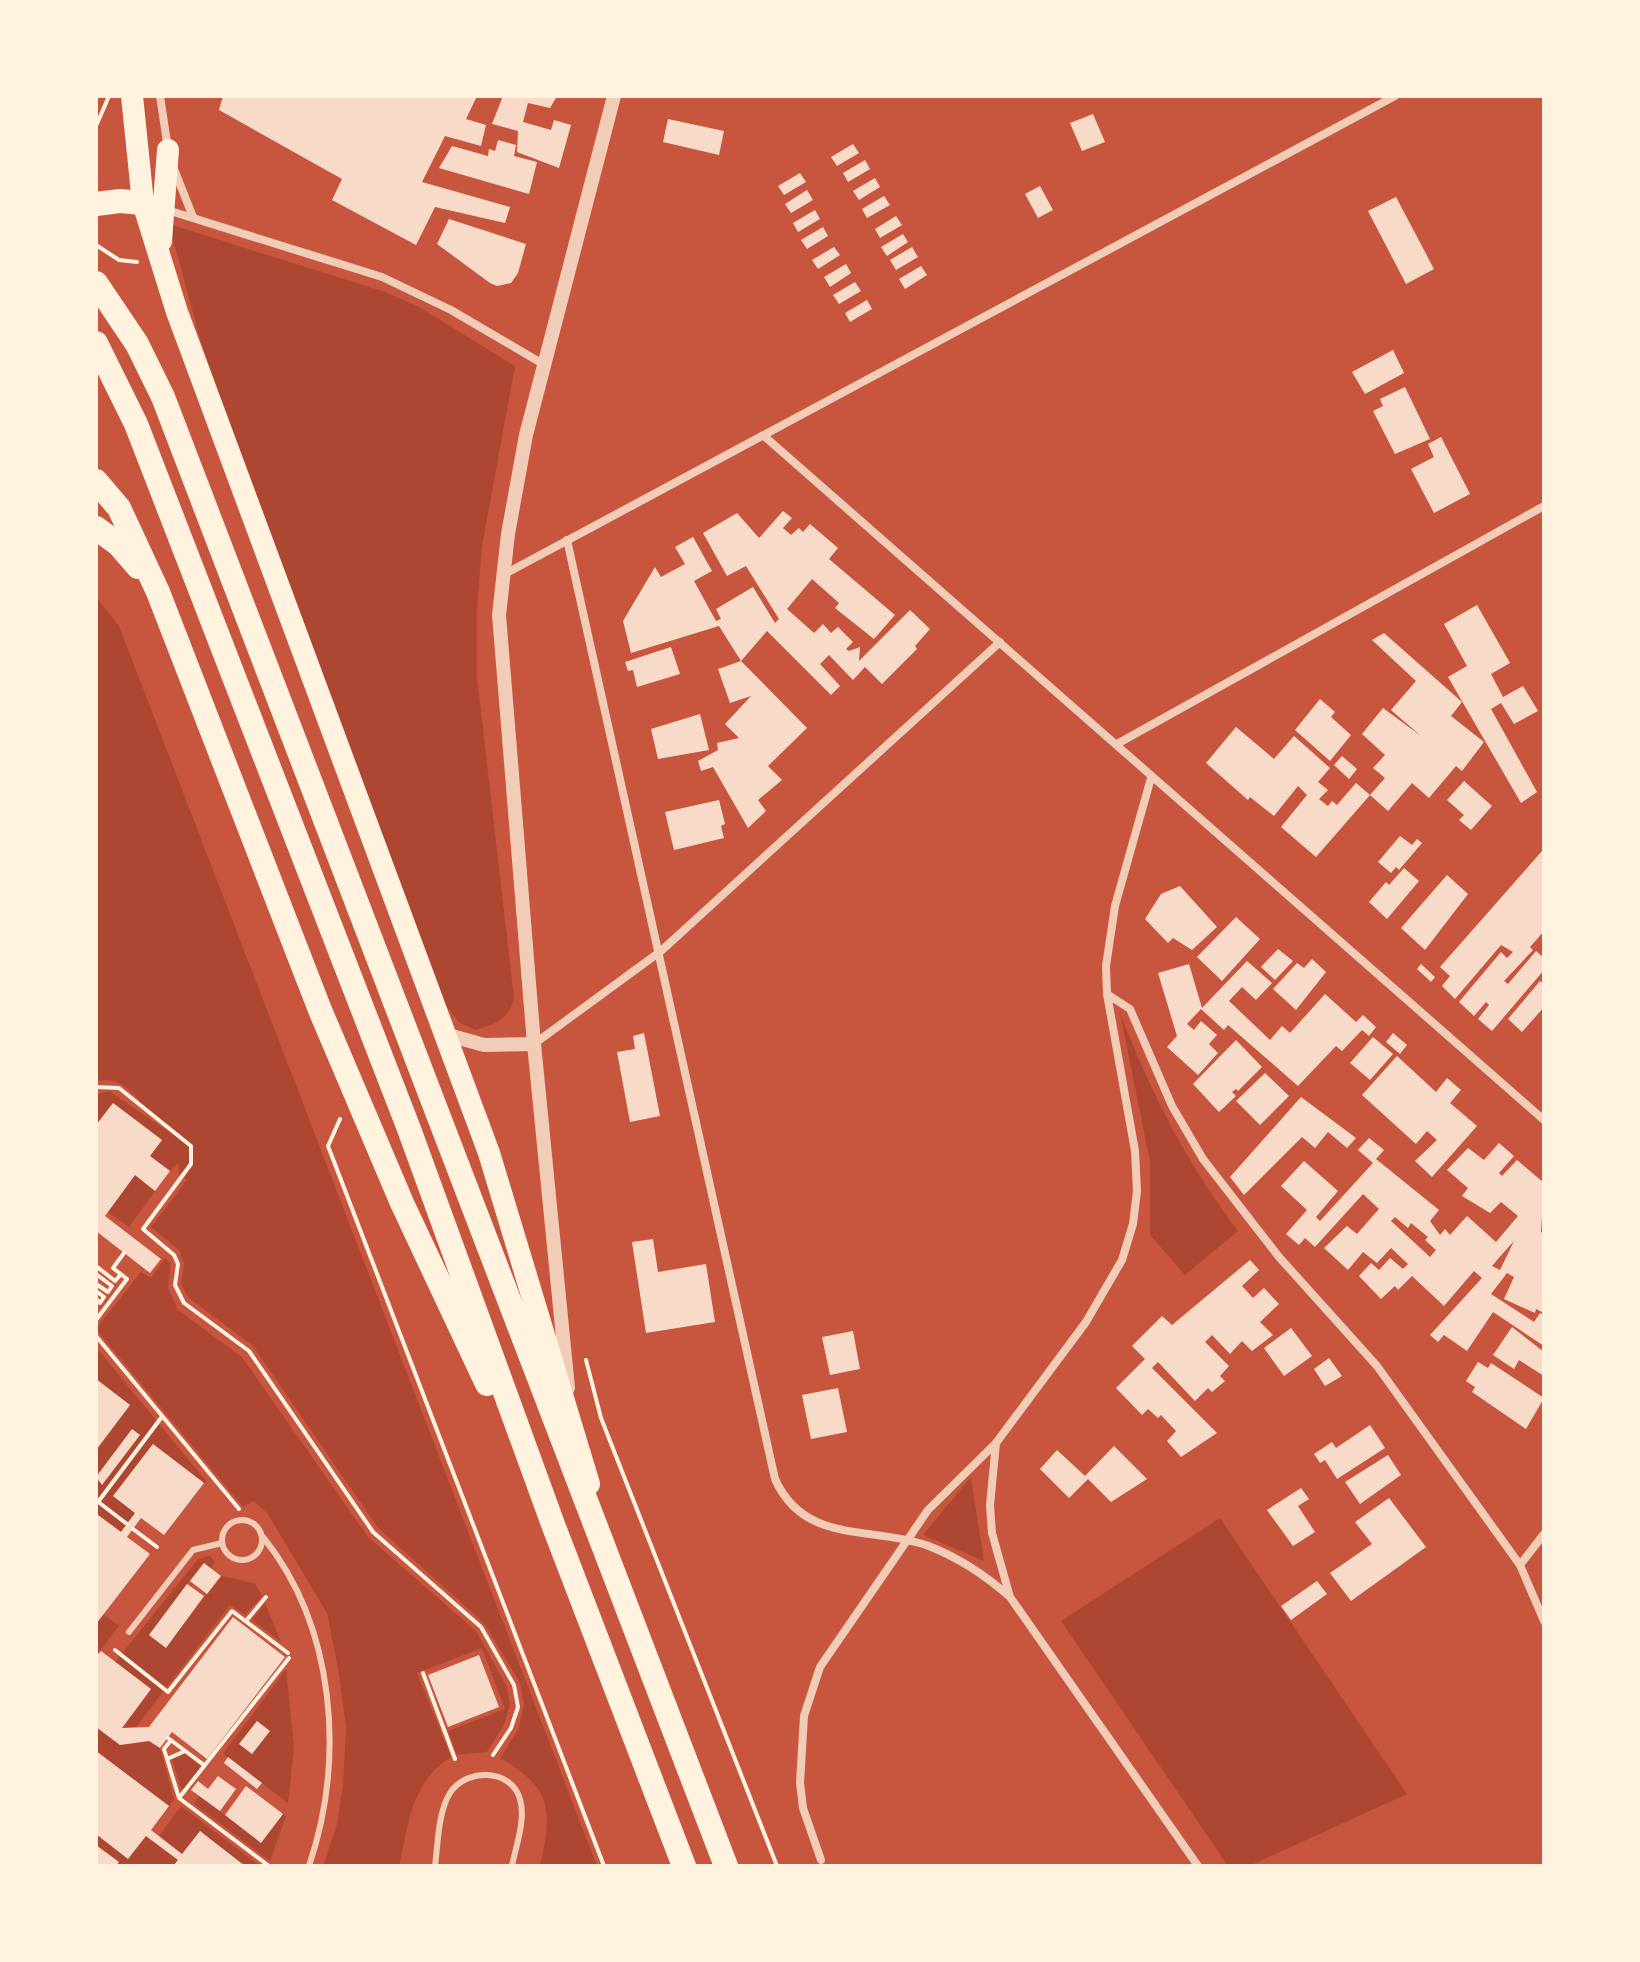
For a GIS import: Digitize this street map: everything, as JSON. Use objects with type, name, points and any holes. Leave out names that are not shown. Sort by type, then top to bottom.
[{"type":"highway","points":[[132,96],[161,262],[211,408],[489,1153],[571,1417],[616,1577]]},
{"type":"highway","points":[[153,206],[168,150]]},
{"type":"highway","points":[[96,204],[120,201],[153,206]]},
{"type":"highway","points":[[96,283],[137,344],[163,397],[726,1866]]},
{"type":"highway","points":[[96,343],[136,424],[409,1129],[554,1527],[684,1866]]},
{"type":"highway","points":[[96,481],[119,508],[158,592],[402,1203],[554,1527]]},
{"type":"highway","points":[[96,528],[118,544],[158,592]]},
{"type":"street","points":[[160,96],[168,150],[193,217]]},
{"type":"street","points":[[571,1417],[500,660],[502,575],[526,435],[614,96]]},
{"type":"street","points":[[502,575],[1395,96]]},
{"type":"street","points":[[153,206],[394,283],[451,310],[543,364]]},
{"type":"street","points":[[764,436],[1544,1120]]},
{"type":"street","points":[[1117,744],[1544,506]]},
{"type":"street","points":[[567,540],[661,951],[775,1479],[791,1506],[816,1523],[906,1540],[969,1565],[1010,1597],[1198,1866]]},
{"type":"street","points":[[445,1034],[484,1045],[534,1044],[661,951],[1000,642]]},
{"type":"street","points":[[821,1860],[803,1808],[800,1783],[804,1716],[826,1657],[906,1540],[949,1486],[996,1443],[1106,1291],[1122,1260],[1133,1224],[1137,1191],[1135,1151],[1107,994],[1108,936],[1151,778]]},
{"type":"street","points":[[1107,994],[1130,1009],[1161,1084],[1203,1159],[1279,1257],[1377,1366],[1520,1565],[1544,1621]]},
{"type":"street","points":[[996,1443],[990,1505],[992,1533],[1010,1597]]},
{"type":"street","points":[[1520,1565],[1544,1534]]},
{"type":"lane","points":[[263,1537],[259,1552],[245,1560],[230,1556],[222,1543],[226,1528],[239,1520],[255,1523],[283,1562],[309,1626],[324,1676],[332,1727],[326,1809],[309,1866]]},
{"type":"lane","points":[[129,1632],[193,1550],[222,1543]]},
{"type":"lane","points":[[435,1866],[450,1793],[464,1779],[490,1774],[508,1781],[520,1795],[522,1812],[512,1866]]},
{"type":"path","points":[[96,126],[109,96]]},
{"type":"path","points":[[96,245],[119,260],[161,262]]},
{"type":"path","points":[[96,1087],[119,1088],[191,1146],[191,1164],[143,1229],[174,1255],[178,1264],[175,1285],[184,1303],[249,1351],[373,1532],[481,1627],[514,1685],[518,1707],[511,1728],[493,1755]]},
{"type":"path","points":[[354,1088],[328,1146],[604,1866]]},
{"type":"path","points":[[96,1320],[127,1279],[113,1268],[124,1253]]},
{"type":"path","points":[[96,1266],[115,1281],[121,1274]]},
{"type":"path","points":[[96,1274],[112,1286],[108,1292],[96,1284]]},
{"type":"path","points":[[96,1291],[104,1297],[100,1303],[96,1299]]},
{"type":"path","points":[[96,1308],[101,1313]]},
{"type":"path","points":[[97,1340],[239,1509]]},
{"type":"path","points":[[583,1347],[601,1418],[777,1866]]},
{"type":"path","points":[[127,1524],[97,1501],[161,1418]]},
{"type":"path","points":[[133,1529],[157,1547]]},
{"type":"path","points":[[246,1621],[266,1597]]},
{"type":"path","points":[[115,1650],[168,1692],[232,1611],[288,1656],[179,1798]]},
{"type":"path","points":[[423,1673],[455,1759]]},
{"type":"path","points":[[205,1766],[170,1739],[164,1749],[179,1798],[269,1866]]},
{"type":"path","points":[[167,1759],[185,1751]]},
{"type":"shaded area","points":[[169,224],[385,292],[419,307],[515,366],[482,546],[477,608],[477,677],[514,998],[505,1016],[490,1025],[476,1030],[460,1023],[447,1007],[223,406],[200,339]]},
{"type":"shaded area","points":[[96,597],[119,626],[597,1866],[540,1866],[547,1830],[544,1802],[530,1779],[500,1758],[518,1730],[524,1706],[520,1683],[484,1623],[378,1528],[253,1346],[189,1298],[181,1284],[184,1263],[179,1250],[151,1227],[187,1180],[179,1172],[178,1163],[170,1171],[150,1156],[162,1140],[114,1103],[96,1125],[96,1094],[109,1091],[175,1136],[126,1087],[113,1081],[96,1081]]},
{"type":"shaded area","points":[[1120,1013],[1171,1126],[1238,1231],[1185,1275],[1150,1235],[1150,1162]]},
{"type":"shaded area","points":[[135,1175],[155,1191],[129,1227],[108,1212]]},
{"type":"shaded area","points":[[165,1258],[171,1263],[168,1288],[178,1310],[242,1357],[368,1537],[476,1631],[507,1687],[510,1705],[504,1725],[487,1752],[457,1755],[448,1731],[505,1709],[482,1648],[417,1673],[451,1757],[427,1779],[420,1791],[409,1819],[399,1866],[323,1866],[337,1824],[346,1727],[327,1613],[267,1513],[253,1501],[243,1507],[96,1329],[141,1272],[151,1278]]},
{"type":"shaded area","points":[[96,1347],[206,1481],[204,1483],[153,1444],[113,1496],[135,1513],[121,1532],[98,1515],[96,1517],[96,1451],[130,1406],[96,1378]]},
{"type":"shaded area","points":[[971,1478],[984,1561],[923,1535]]},
{"type":"shaded area","points":[[1220,1518],[1407,1794],[1249,1866],[1228,1866],[1061,1621]]},
{"type":"shaded area","points":[[210,1556],[215,1562],[211,1568],[203,1563],[149,1636],[166,1647],[221,1576],[255,1583],[262,1596],[245,1615],[230,1605],[136,1727],[122,1728],[151,1689],[115,1662],[198,1559]]},
{"type":"shaded area","points":[[265,1603],[281,1642],[252,1620]]},
{"type":"shaded area","points":[[103,1614],[119,1626],[96,1656],[96,1624]]},
{"type":"shaded area","points":[[286,1669],[294,1747],[288,1803],[223,1754]]},
{"type":"shaded area","points":[[96,1727],[120,1745],[149,1741],[160,1748],[174,1799],[169,1806],[96,1751]]},
{"type":"shaded area","points":[[185,1754],[201,1767],[182,1791],[172,1760]]},
{"type":"shaded area","points":[[199,1796],[261,1842],[283,1814],[286,1816],[270,1861],[194,1804]]},
{"type":"shaded area","points":[[181,1806],[260,1866],[182,1854],[159,1836]]},
{"type":"shaded area","points":[[96,1834],[128,1859],[146,1836],[178,1860],[173,1866],[96,1866]]},
{"type":"building","points":[[223,96],[477,96],[466,119],[486,125],[481,146],[445,136],[422,182],[510,207],[505,223],[435,207],[416,245],[332,200],[342,179],[219,110]]},
{"type":"building","points":[[503,96],[557,96],[550,108],[528,103],[523,122],[551,130],[554,120],[571,125],[559,168],[517,152],[518,131],[492,124]]},
{"type":"building","points":[[1093,114],[1105,142],[1082,151],[1070,123]]},
{"type":"building","points":[[668,119],[724,131],[719,155],[663,142]]},
{"type":"building","points":[[498,140],[516,145],[514,156],[537,162],[529,194],[439,168],[452,146],[488,156],[489,149],[495,151]]},
{"type":"building","points":[[853,144],[859,153],[837,166],[831,157]]},
{"type":"building","points":[[865,160],[870,169],[848,182],[843,173]]},
{"type":"building","points":[[800,173],[806,182],[784,195],[778,186]]},
{"type":"building","points":[[875,178],[880,187],[859,200],[853,191]]},
{"type":"building","points":[[1040,186],[1053,210],[1038,218],[1025,194]]},
{"type":"building","points":[[807,190],[813,200],[791,213],[785,204]]},
{"type":"building","points":[[884,196],[890,205],[867,218],[862,209]]},
{"type":"building","points":[[1396,197],[1434,269],[1406,284],[1368,211]]},
{"type":"building","points":[[815,210],[820,219],[798,232],[793,223]]},
{"type":"building","points":[[896,216],[902,225],[880,238],[875,229]]},
{"type":"building","points":[[449,219],[526,244],[518,273],[511,283],[497,286],[490,283],[437,244]]},
{"type":"building","points":[[823,227],[828,236],[807,249],[801,240]]},
{"type":"building","points":[[903,234],[908,242],[887,256],[881,247]]},
{"type":"building","points":[[834,247],[840,255],[818,269],[812,260]]},
{"type":"building","points":[[912,247],[918,257],[896,270],[890,260]]},
{"type":"building","points":[[846,264],[851,273],[830,287],[824,277]]},
{"type":"building","points":[[921,266],[927,275],[905,289],[899,279]]},
{"type":"building","points":[[855,282],[861,291],[839,304],[833,295]]},
{"type":"building","points":[[867,300],[872,309],[850,322],[845,313]]},
{"type":"building","points":[[1393,350],[1404,373],[1365,394],[1352,372]]},
{"type":"building","points":[[1405,387],[1430,439],[1395,454],[1373,411],[1383,406],[1380,399]]},
{"type":"building","points":[[1441,437],[1470,494],[1434,513],[1411,469],[1434,457],[1428,444]]},
{"type":"building","points":[[783,511],[792,518],[783,528],[791,535],[799,528],[803,532],[810,524],[838,548],[829,559],[895,615],[874,639],[835,608],[839,603],[812,579],[787,609],[814,633],[823,624],[831,633],[838,627],[853,642],[846,649],[849,651],[860,647],[859,661],[910,610],[930,629],[915,646],[917,649],[882,684],[865,667],[853,680],[829,655],[820,664],[840,686],[831,695],[767,631],[741,661],[719,626],[631,653],[623,621],[655,567],[661,577],[685,564],[675,547],[693,537],[712,571],[694,581],[716,621],[721,619],[716,609],[753,587],[775,623],[779,619],[746,566],[727,576],[703,533],[737,513],[759,538]]},
{"type":"building","points":[[1477,605],[1510,663],[1491,674],[1503,697],[1523,686],[1538,711],[1514,724],[1501,703],[1491,709],[1537,792],[1521,803],[1448,677],[1467,666],[1444,624]]},
{"type":"building","points":[[1384,633],[1462,702],[1451,716],[1484,742],[1462,771],[1456,766],[1429,798],[1412,783],[1388,811],[1370,795],[1385,778],[1373,768],[1385,755],[1362,734],[1383,708],[1421,736],[1391,710],[1416,681],[1372,640]]},
{"type":"building","points":[[671,647],[680,674],[637,687],[633,670],[628,671],[625,662]]},
{"type":"building","points":[[741,661],[807,728],[768,766],[782,780],[758,800],[766,811],[748,828],[713,767],[701,771],[698,761],[718,750],[717,743],[739,738],[725,724],[751,696],[730,703],[718,669]]},
{"type":"building","points":[[1320,699],[1335,712],[1331,717],[1351,735],[1330,761],[1295,730]]},
{"type":"building","points":[[700,714],[709,750],[658,759],[651,729]]},
{"type":"building","points":[[1236,727],[1274,759],[1294,736],[1330,768],[1318,782],[1328,790],[1319,799],[1328,806],[1332,801],[1337,805],[1356,783],[1370,795],[1316,857],[1281,827],[1307,795],[1298,786],[1274,816],[1250,797],[1248,800],[1206,763]]},
{"type":"building","points":[[1342,756],[1357,769],[1349,779],[1334,765]]},
{"type":"building","points":[[1464,781],[1492,806],[1471,830],[1459,820],[1464,815],[1447,800]]},
{"type":"building","points":[[719,800],[725,824],[721,826],[724,838],[674,850],[665,812]]},
{"type":"building","points":[[1400,836],[1412,845],[1417,839],[1422,843],[1399,870],[1396,867],[1391,873],[1378,862]]},
{"type":"building","points":[[1542,851],[1544,931],[1530,947],[1533,950],[1504,981],[1508,984],[1536,951],[1544,958],[1544,970],[1492,1031],[1478,1019],[1489,1005],[1486,1002],[1474,1016],[1459,1002],[1501,952],[1507,958],[1513,952],[1501,945],[1455,999],[1442,986],[1450,976],[1440,967]]},
{"type":"building","points":[[1404,868],[1419,881],[1387,919],[1369,902],[1386,882],[1389,885]]},
{"type":"building","points":[[1447,875],[1468,894],[1425,950],[1401,928]]},
{"type":"building","points":[[1180,886],[1217,927],[1192,950],[1173,938],[1168,943],[1145,919],[1161,894]]},
{"type":"building","points":[[1236,917],[1260,939],[1222,981],[1197,957]]},
{"type":"building","points":[[1278,949],[1293,961],[1275,980],[1261,967]]},
{"type":"building","points":[[1312,959],[1326,972],[1296,1010],[1273,989],[1297,963],[1304,968]]},
{"type":"building","points":[[1247,961],[1272,983],[1256,1000],[1242,987],[1229,1001],[1270,1040],[1282,1026],[1290,1033],[1325,994],[1356,1022],[1363,1015],[1376,1027],[1369,1036],[1362,1030],[1342,1051],[1336,1046],[1298,1086],[1228,1025],[1224,1030],[1201,1009],[1187,1024],[1194,1030],[1201,1021],[1217,1035],[1209,1044],[1218,1053],[1198,1075],[1167,1047],[1177,1036],[1158,973],[1189,964],[1202,1008]]},
{"type":"building","points":[[1421,964],[1435,977],[1431,982],[1417,969]]},
{"type":"building","points":[[1540,981],[1544,984],[1544,1007],[1522,1032],[1508,1019]]},
{"type":"building","points":[[644,1033],[660,1116],[630,1122],[617,1052],[635,1049],[633,1036]]},
{"type":"building","points":[[1393,1033],[1407,1045],[1400,1054],[1386,1042]]},
{"type":"building","points":[[1373,1037],[1393,1054],[1370,1080],[1350,1063]]},
{"type":"building","points":[[1236,1040],[1262,1067],[1238,1091],[1232,1092],[1236,1096],[1219,1112],[1193,1084]]},
{"type":"building","points":[[1397,1056],[1436,1092],[1447,1078],[1461,1090],[1450,1103],[1477,1126],[1432,1177],[1415,1161],[1437,1140],[1427,1131],[1416,1144],[1362,1095]]},
{"type":"building","points":[[1265,1073],[1289,1096],[1260,1125],[1236,1101]]},
{"type":"building","points":[[1301,1097],[1356,1138],[1347,1148],[1328,1132],[1315,1148],[1302,1137],[1244,1195],[1230,1177]]},
{"type":"building","points":[[113,1103],[162,1140],[150,1156],[170,1171],[155,1191],[135,1175],[105,1216],[161,1259],[150,1273],[96,1231],[96,1125]]},
{"type":"building","points":[[1369,1138],[1384,1150],[1376,1159],[1439,1210],[1430,1221],[1440,1235],[1445,1229],[1450,1235],[1467,1216],[1496,1242],[1518,1216],[1501,1202],[1490,1213],[1462,1196],[1468,1188],[1447,1170],[1468,1148],[1484,1160],[1499,1143],[1514,1156],[1499,1173],[1502,1176],[1517,1160],[1544,1183],[1541,1232],[1544,1234],[1544,1313],[1536,1309],[1535,1313],[1504,1299],[1514,1277],[1507,1273],[1491,1294],[1534,1322],[1540,1313],[1544,1315],[1544,1346],[1493,1312],[1467,1351],[1444,1335],[1438,1342],[1430,1335],[1482,1278],[1474,1271],[1444,1306],[1412,1276],[1398,1290],[1395,1286],[1381,1299],[1359,1276],[1371,1263],[1379,1270],[1390,1258],[1403,1269],[1408,1264],[1391,1248],[1377,1263],[1363,1252],[1348,1270],[1324,1248],[1347,1226],[1357,1234],[1379,1209],[1363,1194],[1315,1247],[1305,1238],[1299,1245],[1286,1234],[1307,1210],[1281,1186],[1304,1161],[1338,1191],[1316,1217],[1320,1221],[1373,1163],[1358,1150]],"holes":[[[1395,1217],[1408,1228],[1411,1223],[1428,1237],[1425,1240],[1436,1250],[1430,1257],[1391,1221]],[[1514,1241],[1500,1270],[1492,1266],[1497,1260]]]},
{"type":"building","points":[[653,1239],[658,1272],[706,1264],[715,1322],[646,1333],[632,1242]]},
{"type":"building","points":[[1250,1260],[1259,1270],[1242,1286],[1253,1298],[1264,1288],[1279,1304],[1260,1322],[1273,1335],[1252,1351],[1242,1341],[1230,1354],[1212,1335],[1205,1342],[1229,1366],[1220,1376],[1225,1381],[1212,1392],[1208,1388],[1195,1401],[1158,1362],[1152,1368],[1217,1433],[1181,1457],[1167,1441],[1176,1431],[1161,1415],[1158,1418],[1148,1409],[1142,1415],[1116,1388],[1145,1359],[1132,1346],[1162,1316],[1172,1325]]},
{"type":"building","points":[[1512,1327],[1544,1352],[1544,1376],[1519,1360],[1514,1369],[1493,1355]]},
{"type":"building","points":[[1291,1328],[1312,1356],[1284,1376],[1264,1348]]},
{"type":"building","points":[[853,1331],[860,1369],[830,1375],[822,1337]]},
{"type":"building","points":[[1329,1358],[1342,1376],[1325,1386],[1314,1369]]},
{"type":"building","points":[[1478,1362],[1488,1368],[1491,1363],[1544,1398],[1526,1429],[1472,1392],[1475,1387],[1466,1381]]},
{"type":"building","points":[[96,1379],[130,1405],[96,1450]]},
{"type":"building","points":[[838,1388],[847,1432],[811,1439],[802,1395]]},
{"type":"building","points":[[1370,1425],[1385,1448],[1337,1479],[1325,1460],[1320,1463],[1314,1454],[1332,1442],[1336,1448]]},
{"type":"building","points":[[132,1429],[140,1435],[102,1485],[96,1477]]},
{"type":"building","points":[[153,1444],[204,1483],[164,1535],[141,1518],[127,1537],[150,1554],[96,1624],[96,1517],[98,1515],[121,1532],[135,1513],[113,1496]]},
{"type":"building","points":[[1114,1446],[1147,1479],[1111,1502],[1088,1479],[1069,1498],[1040,1469],[1057,1450],[1085,1476]]},
{"type":"building","points":[[1388,1455],[1401,1475],[1360,1504],[1345,1482]]},
{"type":"building","points":[[1301,1488],[1309,1499],[1298,1506],[1315,1532],[1293,1546],[1267,1510]]},
{"type":"building","points":[[1389,1498],[1426,1547],[1351,1601],[1330,1573],[1372,1544],[1355,1522]]},
{"type":"building","points":[[204,1563],[221,1576],[207,1594],[190,1581]]},
{"type":"building","points":[[1317,1581],[1327,1594],[1291,1620],[1281,1606]]},
{"type":"building","points":[[187,1584],[204,1596],[166,1648],[149,1635]]},
{"type":"building","points":[[233,1617],[285,1657],[207,1759],[172,1732],[160,1748],[149,1741],[120,1745],[96,1727],[96,1656],[101,1651],[151,1689],[122,1728],[149,1727]]},
{"type":"building","points":[[479,1655],[499,1707],[448,1727],[428,1675]]},
{"type":"building","points":[[257,1721],[270,1731],[252,1754],[239,1744]]},
{"type":"building","points":[[96,1751],[169,1806],[151,1830],[182,1854],[200,1831],[245,1866],[173,1866],[178,1860],[146,1836],[128,1859],[96,1834]]},
{"type":"building","points":[[228,1757],[262,1783],[257,1789],[224,1763]]},
{"type":"building","points":[[218,1776],[236,1789],[220,1811],[191,1790],[198,1781],[208,1789]]},
{"type":"building","points":[[246,1786],[283,1814],[261,1843],[225,1815]]},
{"type":"building","points":[[96,1845],[119,1862],[116,1866],[96,1866]]}]
